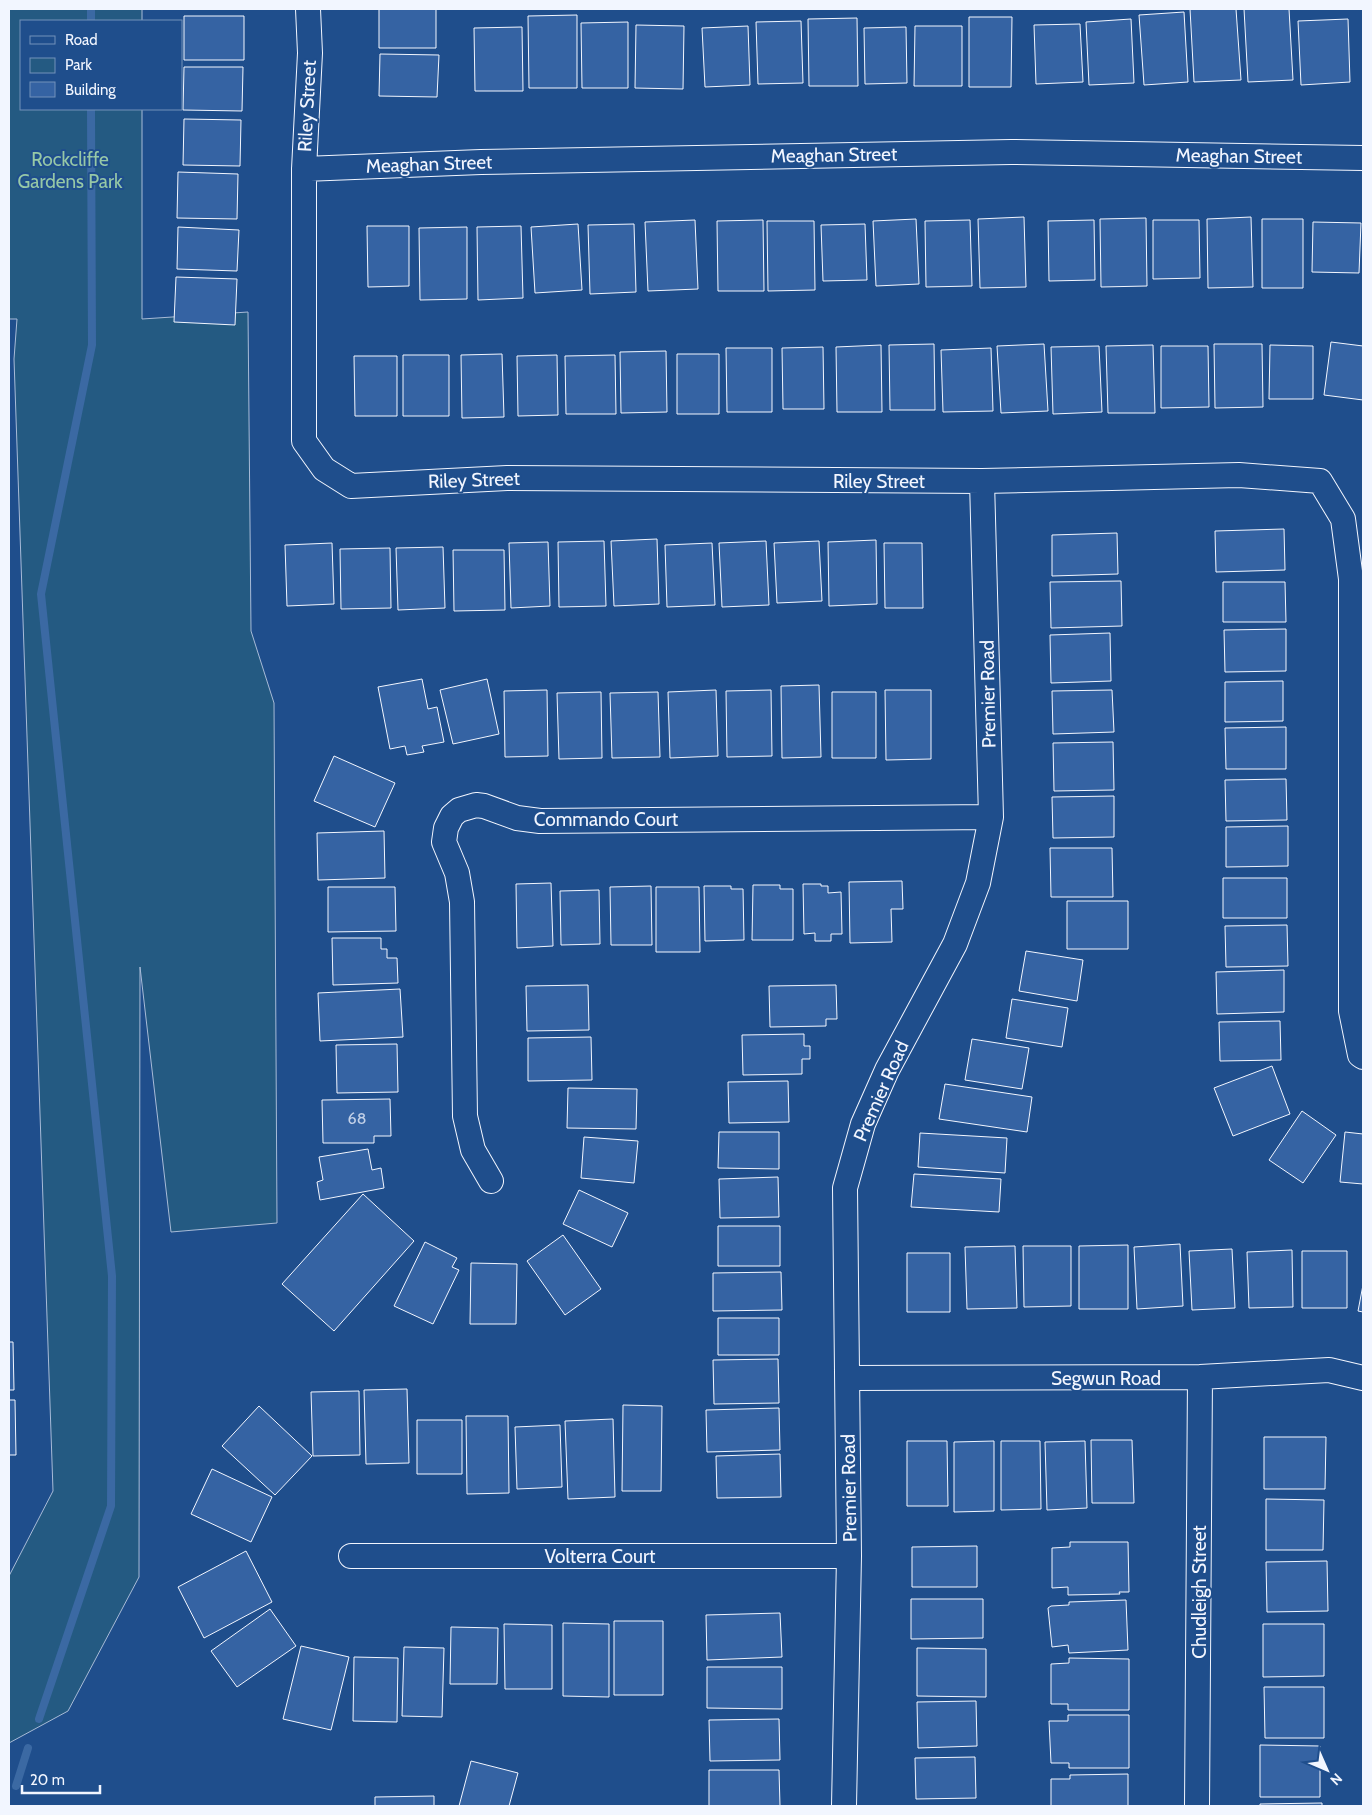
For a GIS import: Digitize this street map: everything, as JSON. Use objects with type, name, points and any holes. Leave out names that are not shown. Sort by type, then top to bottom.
[{"type":"street","name":"Riley Street","points":[[308,9],[310,53],[304,169],[304,441],[324,468],[351,486],[506,478],[982,481],[1239,474],[1320,481],[1343,519],[1352,579],[1351,1011],[1360,1055],[1363,1057]]},
{"type":"street","name":"Meaghan Street","points":[[304,169],[480,162],[1011,152],[1363,158]]},
{"type":"street","name":"Premier Road","points":[[844,1806],[849,1556],[845,1188],[863,1124],[887,1070],[955,944],[978,883],[991,817],[982,481]]},
{"type":"street","name":"Commando Court","points":[[491,1182],[473,1150],[465,1116],[462,902],[457,873],[446,848],[444,835],[448,822],[459,810],[467,806],[484,806],[516,818],[549,821],[991,817]]},
{"type":"street","name":"Segwun Road","points":[[848,1378],[1200,1377],[1328,1370],[1363,1378]]},
{"type":"street","name":"Chudleigh Street","points":[[1197,1806],[1200,1377]]},
{"type":"street","name":"Volterra Court","points":[[351,1556],[849,1556]]},
{"type":"green space","name":"Rockcliffe Gardens Park","points":[[9,9],[142,9],[142,20],[20,20],[20,110],[142,110],[142,319],[248,312],[251,631],[274,703],[277,1223],[171,1232],[140,967],[139,1577],[68,1711],[9,1743],[9,1576],[53,1491],[14,359],[17,319],[9,319]]},
{"type":"building","points":[[379,9],[436,9],[436,48],[379,48]]},
{"type":"building","points":[[1190,9],[1236,9],[1241,80],[1194,82]]},
{"type":"building","points":[[1244,9],[1289,9],[1293,80],[1248,82]]},
{"type":"building","points":[[1184,12],[1188,82],[1144,85],[1139,15]]},
{"type":"building","points":[[577,15],[577,88],[529,88],[528,16]]},
{"type":"building","points":[[184,16],[244,16],[244,60],[184,60]]},
{"type":"building","points":[[969,17],[1012,17],[1011,87],[969,87]]},
{"type":"building","points":[[857,18],[858,86],[809,86],[808,19]]},
{"type":"building","points":[[1131,19],[1134,83],[1089,85],[1086,22]]},
{"type":"building","points":[[1348,19],[1350,82],[1301,85],[1298,21]]},
{"type":"building","points":[[801,21],[803,83],[758,84],[756,22]]},
{"type":"building","points":[[628,22],[628,88],[582,88],[581,23]]},
{"type":"building","points":[[1080,24],[1083,82],[1036,84],[1034,25]]},
{"type":"building","points":[[636,25],[684,26],[683,89],[635,88]]},
{"type":"building","points":[[748,26],[750,85],[705,87],[702,28]]},
{"type":"building","points":[[915,26],[962,26],[962,86],[914,86]]},
{"type":"building","points":[[522,27],[523,91],[475,91],[474,28]]},
{"type":"building","points":[[906,27],[907,83],[865,84],[864,28]]},
{"type":"building","points":[[380,54],[439,55],[437,97],[379,96]]},
{"type":"building","points":[[184,67],[243,67],[242,111],[183,110]]},
{"type":"building","points":[[184,119],[241,120],[240,166],[183,165]]},
{"type":"building","points":[[178,172],[238,174],[237,219],[177,218]]},
{"type":"building","points":[[1024,217],[1026,287],[980,288],[978,219]]},
{"type":"building","points":[[1251,217],[1253,287],[1208,288],[1207,219]]},
{"type":"building","points":[[1146,218],[1147,286],[1101,287],[1100,219]]},
{"type":"building","points":[[916,219],[919,284],[876,286],[873,221]]},
{"type":"building","points":[[1262,219],[1303,219],[1303,288],[1262,288]]},
{"type":"building","points":[[695,220],[698,289],[648,291],[645,222]]},
{"type":"building","points":[[763,220],[764,291],[718,291],[717,221]]},
{"type":"building","points":[[970,220],[972,286],[926,287],[925,221]]},
{"type":"building","points":[[1094,220],[1095,280],[1049,281],[1048,221]]},
{"type":"building","points":[[1153,220],[1199,220],[1200,278],[1153,279]]},
{"type":"building","points":[[767,221],[814,221],[815,290],[768,291]]},
{"type":"building","points":[[1313,222],[1361,223],[1359,273],[1312,272]]},
{"type":"building","points":[[578,224],[582,290],[535,293],[531,227]]},
{"type":"building","points":[[634,224],[636,292],[590,294],[588,225]]},
{"type":"building","points":[[865,224],[867,280],[823,281],[821,225]]},
{"type":"building","points":[[367,226],[409,226],[409,286],[368,287]]},
{"type":"building","points":[[521,226],[523,298],[478,300],[477,227]]},
{"type":"building","points":[[178,227],[239,230],[237,271],[177,269]]},
{"type":"building","points":[[467,227],[467,299],[420,300],[419,228]]},
{"type":"building","points":[[176,277],[237,279],[235,325],[174,322]]},
{"type":"building","points":[[1331,342],[1363,346],[1363,400],[1324,395]]},
{"type":"building","points":[[934,344],[935,410],[890,410],[889,345]]},
{"type":"building","points":[[1044,344],[1048,411],[1001,413],[997,346]]},
{"type":"building","points":[[1214,344],[1262,344],[1263,407],[1215,408]]},
{"type":"building","points":[[881,345],[882,412],[837,412],[836,347]]},
{"type":"building","points":[[1153,345],[1155,413],[1108,413],[1106,346]]},
{"type":"building","points":[[1270,345],[1313,346],[1313,399],[1269,399]]},
{"type":"building","points":[[1099,346],[1102,412],[1053,414],[1051,347]]},
{"type":"building","points":[[1161,346],[1208,346],[1209,407],[1161,408]]},
{"type":"building","points":[[823,347],[824,409],[783,409],[782,348]]},
{"type":"building","points":[[726,348],[772,348],[772,412],[727,412]]},
{"type":"building","points":[[991,348],[993,411],[943,412],[941,350]]},
{"type":"building","points":[[666,351],[667,412],[621,413],[620,352]]},
{"type":"building","points":[[502,354],[504,417],[462,418],[461,355]]},
{"type":"building","points":[[677,354],[719,354],[719,414],[677,414]]},
{"type":"building","points":[[403,355],[449,355],[449,416],[403,416]]},
{"type":"building","points":[[557,355],[558,415],[518,416],[517,356]]},
{"type":"building","points":[[615,355],[616,414],[566,414],[565,356]]},
{"type":"building","points":[[354,356],[397,356],[397,416],[355,416]]},
{"type":"building","points":[[1284,529],[1285,570],[1216,572],[1215,531]]},
{"type":"building","points":[[1117,533],[1118,574],[1052,576],[1052,535]]},
{"type":"building","points":[[657,539],[659,604],[614,606],[611,541]]},
{"type":"building","points":[[876,540],[877,604],[829,606],[828,542]]},
{"type":"building","points":[[604,541],[606,606],[559,607],[558,542]]},
{"type":"building","points":[[766,541],[769,605],[722,607],[719,543]]},
{"type":"building","points":[[819,541],[822,601],[777,603],[774,543]]},
{"type":"building","points":[[548,542],[550,606],[511,608],[509,543]]},
{"type":"building","points":[[332,543],[334,604],[287,606],[285,545]]},
{"type":"building","points":[[712,543],[715,605],[667,607],[665,545]]},
{"type":"building","points":[[884,543],[922,543],[923,608],[885,608]]},
{"type":"building","points":[[443,547],[445,608],[398,610],[396,548]]},
{"type":"building","points":[[390,548],[391,608],[341,609],[340,549]]},
{"type":"building","points":[[453,550],[504,550],[505,610],[454,611]]},
{"type":"building","points":[[1121,581],[1122,626],[1051,628],[1050,582]]},
{"type":"building","points":[[1223,582],[1285,582],[1286,622],[1223,622]]},
{"type":"building","points":[[1286,629],[1286,671],[1225,672],[1224,630]]},
{"type":"building","points":[[1110,633],[1111,681],[1051,683],[1050,635]]},
{"type":"building","points":[[422,679],[428,709],[437,707],[444,742],[422,746],[424,752],[407,755],[405,746],[390,749],[378,687]]},
{"type":"building","points":[[487,679],[499,734],[453,744],[440,690]]},
{"type":"building","points":[[1283,681],[1283,721],[1225,722],[1225,682]]},
{"type":"building","points":[[819,685],[821,757],[782,758],[781,686]]},
{"type":"building","points":[[547,690],[548,756],[505,757],[504,691]]},
{"type":"building","points":[[716,690],[718,756],[670,758],[668,692]]},
{"type":"building","points":[[771,690],[772,756],[727,757],[726,691]]},
{"type":"building","points":[[885,690],[931,690],[931,759],[886,760]]},
{"type":"building","points":[[1112,690],[1114,732],[1053,734],[1052,691]]},
{"type":"building","points":[[601,692],[602,758],[559,759],[557,693]]},
{"type":"building","points":[[658,692],[660,757],[612,758],[610,693]]},
{"type":"building","points":[[832,692],[876,692],[876,758],[832,758]]},
{"type":"building","points":[[1286,727],[1286,769],[1226,769],[1225,728]]},
{"type":"building","points":[[1113,742],[1114,790],[1054,791],[1053,743]]},
{"type":"building","points":[[334,756],[395,783],[375,827],[314,801]]},
{"type":"building","points":[[1286,779],[1287,820],[1226,821],[1225,780]]},
{"type":"building","points":[[1114,796],[1114,837],[1053,838],[1052,797]]},
{"type":"building","points":[[1288,826],[1288,866],[1226,867],[1226,827]]},
{"type":"building","points":[[384,831],[385,878],[318,880],[317,833]]},
{"type":"building","points":[[1050,848],[1112,848],[1113,897],[1051,897]]},
{"type":"building","points":[[1223,878],[1287,878],[1287,918],[1223,918]]},
{"type":"building","points":[[902,881],[903,909],[891,909],[892,942],[850,943],[849,882]]},
{"type":"building","points":[[551,883],[553,946],[517,948],[516,884]]},
{"type":"building","points":[[803,884],[821,884],[821,886],[828,886],[828,893],[841,892],[842,934],[831,934],[831,941],[815,941],[815,933],[804,934]]},
{"type":"building","points":[[753,885],[780,885],[780,889],[793,889],[793,940],[752,940]]},
{"type":"building","points":[[651,886],[652,945],[611,945],[610,887]]},
{"type":"building","points":[[704,886],[731,886],[731,889],[743,889],[744,940],[705,941]]},
{"type":"building","points":[[328,887],[395,887],[396,931],[328,932]]},
{"type":"building","points":[[656,887],[699,887],[700,952],[656,952]]},
{"type":"building","points":[[599,890],[600,944],[561,945],[560,891]]},
{"type":"building","points":[[1067,901],[1128,901],[1128,949],[1067,949]]},
{"type":"building","points":[[1287,925],[1288,966],[1226,967],[1225,926]]},
{"type":"building","points":[[332,938],[381,938],[381,949],[387,949],[387,958],[397,958],[398,983],[333,985]]},
{"type":"building","points":[[1026,951],[1083,960],[1077,1001],[1019,991]]},
{"type":"building","points":[[1284,970],[1284,1012],[1217,1014],[1216,972]]},
{"type":"building","points":[[588,985],[589,1030],[527,1031],[526,986]]},
{"type":"building","points":[[836,985],[837,1019],[826,1019],[826,1026],[770,1027],[769,986]]},
{"type":"building","points":[[400,989],[403,1037],[320,1041],[318,993]]},
{"type":"building","points":[[1012,999],[1068,1008],[1062,1047],[1006,1038]]},
{"type":"building","points":[[1280,1021],[1281,1060],[1220,1061],[1219,1022]]},
{"type":"building","points":[[804,1034],[804,1046],[810,1046],[810,1059],[802,1059],[802,1074],[743,1075],[742,1035]]},
{"type":"building","points":[[591,1037],[592,1080],[528,1081],[528,1038]]},
{"type":"building","points":[[972,1039],[1029,1048],[1022,1089],[965,1080]]},
{"type":"building","points":[[397,1044],[398,1092],[337,1093],[336,1045]]},
{"type":"building","points":[[1272,1066],[1290,1114],[1233,1136],[1214,1088]]},
{"type":"building","points":[[788,1081],[789,1122],[729,1123],[728,1082]]},
{"type":"building","points":[[945,1084],[1032,1097],[1027,1132],[939,1119]]},
{"type":"building","points":[[568,1088],[637,1089],[636,1129],[567,1128]]},
{"type":"building","points":[[390,1099],[391,1136],[374,1136],[374,1143],[323,1143],[322,1100]]},
{"type":"building","points":[[1302,1111],[1336,1135],[1303,1183],[1269,1160]]},
{"type":"building","points":[[719,1132],[779,1132],[779,1169],[718,1168]]},
{"type":"building","points":[[1345,1132],[1363,1134],[1363,1184],[1340,1182]]},
{"type":"building","points":[[920,1133],[1007,1138],[1005,1173],[918,1167]]},
{"type":"building","points":[[584,1137],[638,1141],[634,1183],[581,1178]]},
{"type":"building","points":[[368,1149],[372,1170],[381,1168],[384,1188],[320,1200],[317,1182],[323,1180],[319,1157]]},
{"type":"building","points":[[914,1174],[1001,1179],[999,1212],[911,1207]]},
{"type":"building","points":[[778,1177],[779,1217],[720,1218],[719,1179]]},
{"type":"building","points":[[579,1190],[628,1213],[612,1247],[563,1224]]},
{"type":"building","points":[[363,1194],[414,1241],[334,1331],[282,1284]]},
{"type":"building","points":[[718,1226],[780,1226],[780,1266],[718,1266]]},
{"type":"building","points":[[563,1235],[601,1289],[565,1315],[527,1261]]},
{"type":"building","points":[[425,1242],[457,1258],[452,1267],[459,1270],[433,1324],[394,1306]]},
{"type":"building","points":[[1180,1244],[1183,1306],[1137,1309],[1134,1247]]},
{"type":"building","points":[[1128,1245],[1128,1309],[1079,1309],[1079,1246]]},
{"type":"building","points":[[1015,1246],[1017,1308],[967,1309],[965,1247]]},
{"type":"building","points":[[1023,1246],[1071,1246],[1071,1306],[1024,1307]]},
{"type":"building","points":[[1232,1249],[1235,1308],[1192,1310],[1189,1251]]},
{"type":"building","points":[[1292,1250],[1293,1307],[1249,1308],[1247,1252]]},
{"type":"building","points":[[1302,1251],[1347,1251],[1347,1308],[1302,1308]]},
{"type":"building","points":[[907,1253],[950,1253],[950,1312],[907,1312]]},
{"type":"building","points":[[471,1263],[517,1264],[516,1324],[470,1324]]},
{"type":"building","points":[[781,1272],[782,1310],[713,1311],[713,1273]]},
{"type":"building","points":[[1363,1285],[1363,1312],[1358,1311]]},
{"type":"building","points":[[718,1318],[779,1318],[779,1355],[718,1355]]},
{"type":"building","points":[[9,1342],[13,1342],[14,1390],[9,1390]]},
{"type":"building","points":[[778,1359],[779,1403],[714,1404],[713,1360]]},
{"type":"building","points":[[407,1389],[409,1463],[366,1464],[364,1390]]},
{"type":"building","points":[[359,1391],[360,1455],[313,1456],[311,1392]]},
{"type":"building","points":[[9,1400],[15,1400],[16,1455],[9,1455]]},
{"type":"building","points":[[623,1405],[662,1406],[661,1491],[622,1491]]},
{"type":"building","points":[[259,1406],[312,1456],[275,1495],[222,1446]]},
{"type":"building","points":[[779,1408],[780,1450],[707,1452],[706,1410]]},
{"type":"building","points":[[466,1416],[508,1416],[509,1493],[467,1494]]},
{"type":"building","points":[[613,1419],[615,1497],[568,1499],[565,1421]]},
{"type":"building","points":[[417,1420],[462,1420],[462,1474],[417,1474]]},
{"type":"building","points":[[560,1425],[562,1487],[517,1489],[515,1427]]},
{"type":"building","points":[[1264,1437],[1326,1437],[1325,1489],[1264,1489]]},
{"type":"building","points":[[1091,1440],[1132,1440],[1134,1503],[1092,1503]]},
{"type":"building","points":[[907,1441],[947,1441],[948,1506],[907,1506]]},
{"type":"building","points":[[994,1441],[994,1511],[954,1512],[954,1442]]},
{"type":"building","points":[[1001,1441],[1040,1441],[1041,1509],[1001,1510]]},
{"type":"building","points":[[1085,1441],[1087,1508],[1047,1510],[1045,1442]]},
{"type":"building","points":[[780,1454],[781,1497],[717,1498],[716,1456]]},
{"type":"building","points":[[212,1469],[272,1497],[251,1542],[191,1514]]},
{"type":"building","points":[[1266,1499],[1324,1500],[1323,1550],[1266,1550]]},
{"type":"building","points":[[1070,1542],[1128,1542],[1129,1592],[1119,1592],[1120,1594],[1068,1595],[1068,1587],[1052,1588],[1052,1548],[1070,1547]]},
{"type":"building","points":[[977,1546],[977,1587],[912,1587],[912,1547]]},
{"type":"building","points":[[246,1551],[272,1602],[204,1638],[178,1587]]},
{"type":"building","points":[[1327,1561],[1328,1611],[1267,1612],[1266,1562]]},
{"type":"building","points":[[911,1599],[983,1599],[983,1638],[911,1639]]},
{"type":"building","points":[[1126,1600],[1128,1650],[1069,1653],[1068,1645],[1052,1647],[1048,1608],[1051,1606],[1069,1605],[1069,1602]]},
{"type":"building","points":[[270,1609],[296,1646],[237,1687],[211,1651]]},
{"type":"building","points":[[780,1613],[782,1657],[707,1660],[706,1615]]},
{"type":"building","points":[[614,1621],[663,1621],[663,1695],[614,1695]]},
{"type":"building","points":[[563,1623],[609,1624],[609,1697],[563,1696]]},
{"type":"building","points":[[504,1624],[552,1625],[552,1689],[505,1689]]},
{"type":"building","points":[[1263,1624],[1324,1624],[1324,1676],[1263,1677]]},
{"type":"building","points":[[451,1627],[498,1628],[497,1684],[450,1684]]},
{"type":"building","points":[[301,1646],[349,1657],[331,1730],[283,1719]]},
{"type":"building","points":[[404,1647],[444,1648],[442,1717],[402,1716]]},
{"type":"building","points":[[917,1648],[986,1649],[986,1697],[917,1696]]},
{"type":"building","points":[[354,1657],[398,1658],[397,1722],[353,1721]]},
{"type":"building","points":[[1069,1658],[1129,1659],[1129,1710],[1068,1710],[1068,1704],[1051,1704],[1051,1664],[1069,1663]]},
{"type":"building","points":[[707,1667],[782,1667],[782,1709],[707,1708]]},
{"type":"building","points":[[1264,1687],[1324,1687],[1324,1738],[1265,1738]]},
{"type":"building","points":[[976,1701],[977,1746],[918,1748],[917,1702]]},
{"type":"building","points":[[1068,1715],[1129,1715],[1129,1768],[1069,1768],[1069,1763],[1051,1763],[1049,1721],[1068,1721]]},
{"type":"building","points":[[779,1719],[780,1760],[710,1761],[709,1720]]},
{"type":"building","points":[[1260,1745],[1320,1746],[1320,1797],[1260,1797]]},
{"type":"building","points":[[975,1757],[976,1798],[916,1799],[915,1758]]},
{"type":"building","points":[[471,1761],[518,1773],[509,1806],[459,1806]]},
{"type":"building","points":[[709,1770],[779,1770],[780,1806],[709,1806]]},
{"type":"building","points":[[1128,1774],[1128,1806],[1051,1806],[1051,1779],[1070,1779],[1070,1775]]},
{"type":"building","points":[[434,1796],[434,1806],[375,1806],[375,1797]]},
{"type":"building","points":[[1322,1803],[1322,1806],[1260,1806],[1260,1804]]},
{"type":"waterway","points":[[91,9],[91,20]]},
{"type":"waterway","points":[[39,1719],[111,1506],[112,1276],[41,594],[92,345],[91,110]]},
{"type":"waterway","points":[[16,1786],[28,1748]]}]
